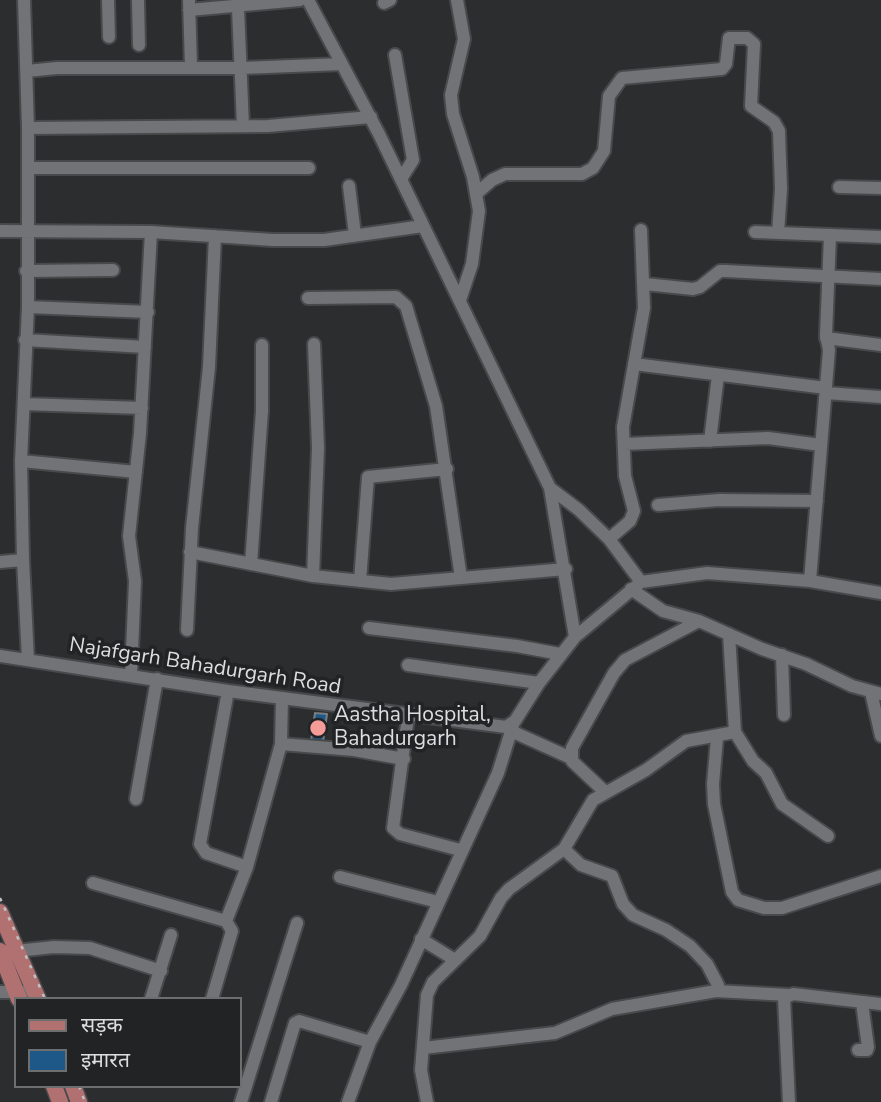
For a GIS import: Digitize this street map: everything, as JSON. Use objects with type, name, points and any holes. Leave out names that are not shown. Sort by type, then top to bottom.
[{"type":"main road","points":[[0,912],[18,996]]},
{"type":"main road","points":[[8,951],[36,995]]},
{"type":"street","points":[[24,0],[28,168],[27,307],[21,461],[28,660]]},
{"type":"street","points":[[108,0],[109,37]]},
{"type":"street","points":[[138,0],[139,45]]},
{"type":"street","points":[[191,67],[189,5],[237,8],[300,0]]},
{"type":"street","points":[[308,0],[371,117],[550,488],[566,569],[575,637]]},
{"type":"street","points":[[457,0],[464,39],[452,95],[453,114],[477,194],[479,231],[460,300]]},
{"type":"street","points":[[237,8],[243,126]]},
{"type":"street","points":[[477,194],[492,180],[505,174],[582,174],[593,167],[604,151],[609,96],[622,78],[722,69],[726,64],[729,38],[747,38],[754,44],[751,106],[774,122],[779,131],[781,189],[778,233]]},
{"type":"street","points":[[395,54],[414,160],[401,179]]},
{"type":"street","points":[[27,71],[57,68],[242,68],[342,64]]},
{"type":"street","points":[[28,128],[243,126],[344,122],[371,117]]},
{"type":"street","points":[[28,168],[309,168]]},
{"type":"street","points":[[349,186],[355,235]]},
{"type":"street","points":[[839,187],[881,188]]},
{"type":"street","points":[[0,232],[151,232],[312,241],[423,226]]},
{"type":"street","points":[[609,539],[630,521],[634,511],[625,476],[624,444],[626,400],[642,328],[645,284],[641,230]]},
{"type":"street","points":[[131,675],[135,581],[129,536],[142,408],[151,232]]},
{"type":"street","points":[[755,232],[881,237]]},
{"type":"street","points":[[187,631],[190,552],[205,411],[215,236]]},
{"type":"street","points":[[810,581],[829,347],[826,338],[830,236]]},
{"type":"street","points":[[26,271],[113,270]]},
{"type":"street","points":[[645,284],[693,289],[700,287],[719,271],[829,279],[881,279]]},
{"type":"street","points":[[308,298],[396,297],[403,301],[436,406],[461,579]]},
{"type":"street","points":[[27,307],[148,312]]},
{"type":"street","points":[[826,338],[881,345]]},
{"type":"street","points":[[25,340],[145,347]]},
{"type":"street","points":[[313,576],[318,448],[314,344]]},
{"type":"street","points":[[251,564],[262,411],[262,345]]},
{"type":"street","points":[[634,364],[881,397]]},
{"type":"street","points":[[710,442],[718,375]]},
{"type":"street","points":[[24,404],[142,408]]},
{"type":"street","points":[[624,444],[768,438],[821,445]]},
{"type":"street","points":[[21,461],[136,472]]},
{"type":"street","points":[[360,581],[368,477],[447,469]]},
{"type":"street","points":[[550,488],[579,510],[609,539],[636,585],[656,608],[699,621],[876,693],[881,736]]},
{"type":"street","points":[[658,505],[719,500],[817,501]]},
{"type":"street","points":[[190,552],[313,576],[391,584],[566,569]]},
{"type":"street","points":[[0,562],[23,560]]},
{"type":"street","points":[[348,1102],[370,1042],[401,985],[460,850],[498,773],[512,728],[539,683],[575,637],[636,585],[707,573],[810,581],[881,593]]},
{"type":"street","points":[[571,758],[570,751],[614,673],[625,660],[699,621]]},
{"type":"street","points":[[369,628],[517,646],[560,654]]},
{"type":"street","points":[[729,634],[735,732],[753,761],[766,774],[782,804],[828,836]]},
{"type":"street","points":[[782,655],[784,715]]},
{"type":"street","name":"Najafgarh Bahadurgarh Road","points":[[0,656],[408,717],[512,728]]},
{"type":"street","points":[[408,665],[539,683]]},
{"type":"street","points":[[136,799],[156,679]]},
{"type":"street","points":[[228,691],[200,844],[206,853],[247,867]]},
{"type":"street","points":[[226,921],[247,867],[281,744],[282,698]]},
{"type":"street","points":[[408,717],[393,828],[400,834],[460,850]]},
{"type":"street","points":[[512,728],[571,758],[604,791]]},
{"type":"street","points":[[427,1102],[421,1077],[430,987],[480,936],[509,889],[564,849],[589,805],[604,791],[646,769],[686,741],[718,738],[735,732]]},
{"type":"street","points":[[718,738],[713,784],[714,804],[732,892],[738,900],[764,908],[782,908],[881,876]]},
{"type":"street","points":[[281,744],[354,750],[404,759]]},
{"type":"street","points":[[564,849],[581,865],[612,876],[623,904],[633,915],[666,930],[690,946],[707,964],[718,985],[716,991]]},
{"type":"street","points":[[340,877],[438,902]]},
{"type":"street","points":[[93,883],[226,921],[232,931],[213,997]]},
{"type":"street","points":[[242,1086],[297,923]]},
{"type":"street","points":[[152,997],[171,935]]},
{"type":"street","points":[[421,939],[455,960]]},
{"type":"street","points":[[8,951],[54,947],[90,948],[161,971]]},
{"type":"street","points":[[423,1048],[555,1033],[612,1009],[716,991],[881,1004]]},
{"type":"street","points":[[0,992],[18,996],[36,995]]},
{"type":"street","points":[[788,995],[783,1002],[789,1102]]},
{"type":"street","points":[[858,1051],[867,1050],[868,1047],[862,1003]]},
{"type":"street","points":[[271,1102],[295,1023],[304,1022],[370,1042]]},
{"type":"building","points":[[315,713],[327,714],[323,742],[311,741]]},
{"type":"railway","points":[[0,898],[44,997]]},
{"type":"railway","points":[[80,1088],[85,1102]]},
{"type":"place","name":"Aastha Hospital, Bahadurgarh","points":[[318,728]]}]
